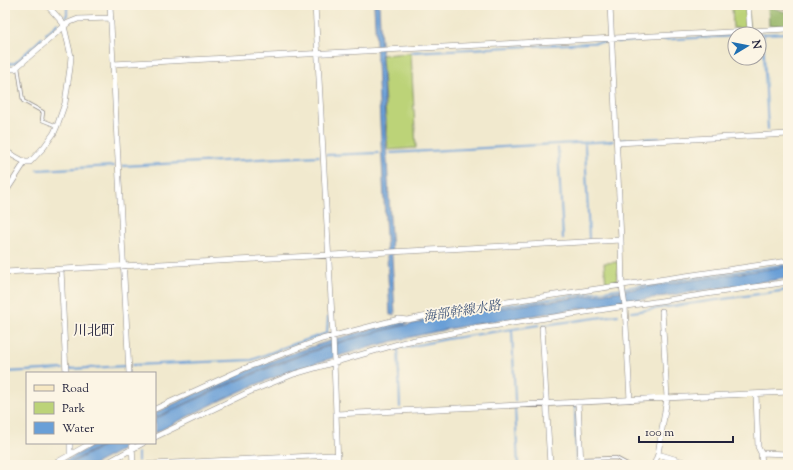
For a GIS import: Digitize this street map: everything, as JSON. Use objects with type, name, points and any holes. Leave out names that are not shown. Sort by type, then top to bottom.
[{"type":"main road","points":[[784,5],[788,6]]},
{"type":"street","points":[[5,151],[25,162],[30,162],[44,147],[54,133],[65,103],[71,56],[64,26],[47,5]]},
{"type":"street","points":[[110,5],[129,372]]},
{"type":"street","points":[[315,5],[333,337],[338,465]]},
{"type":"street","points":[[610,5],[622,285],[626,306],[630,400]]},
{"type":"street","points":[[748,5],[750,26]]},
{"type":"street","points":[[5,69],[14,69],[68,23],[78,19],[111,18]]},
{"type":"street","points":[[767,31],[788,29]]},
{"type":"street","points":[[113,64],[727,33]]},
{"type":"street","points":[[617,143],[788,134]]},
{"type":"street","points":[[5,193],[25,162]]},
{"type":"street","points":[[5,272],[621,240]]},
{"type":"street","points":[[156,409],[243,369],[333,337],[399,319],[407,320],[479,306],[788,261]]},
{"type":"street","points":[[61,269],[66,372]]},
{"type":"street","points":[[156,437],[249,392],[294,374],[405,342],[473,329],[788,282]]},
{"type":"street","points":[[654,465],[658,454],[667,398],[662,311]]},
{"type":"street","points":[[542,328],[550,465]]},
{"type":"street","points":[[336,414],[788,392]]},
{"type":"street","points":[[756,394],[758,447],[761,453],[762,465]]},
{"type":"street","points":[[578,402],[581,462]]},
{"type":"street","points":[[70,444],[70,454]]},
{"type":"street","points":[[52,465],[89,444]]},
{"type":"street","points":[[132,445],[133,465],[332,455],[338,456]]},
{"type":"street","points":[[103,465],[132,445]]},
{"type":"street","points":[[761,453],[788,454]]},
{"type":"street","points":[[658,454],[694,465]]},
{"type":"lane","points":[[18,66],[23,101],[44,112],[42,120],[57,126]]},
{"type":"lane","points":[[581,462],[616,458],[629,465]]},
{"type":"green space","points":[[732,5],[747,5],[749,26],[733,26]]},
{"type":"green space","points":[[768,6],[788,13],[788,25],[769,26]]},
{"type":"green space","points":[[411,53],[416,148],[388,150],[382,55]]},
{"type":"green space","points":[[619,262],[616,283],[606,284],[604,263]]},
{"type":"water","points":[[374,5],[379,5],[395,315],[390,315]]},
{"type":"water","points":[[788,266],[788,278],[475,324],[368,348],[316,363],[265,381],[223,399],[156,432],[156,419],[258,372],[338,343],[415,323]]},
{"type":"water","points":[[398,322],[405,322],[406,324],[336,343],[294,357],[241,378],[156,418],[156,413],[258,366],[362,331]]},
{"type":"water","points":[[96,444],[104,444],[66,465],[57,465]]},
{"type":"water","points":[[106,444],[133,444],[93,465],[68,465]]},
{"type":"waterway","points":[[65,17],[67,15],[67,5]]},
{"type":"waterway","points":[[46,34],[58,23]]},
{"type":"waterway","points":[[767,34],[788,33]]},
{"type":"waterway","points":[[617,42],[727,36]]},
{"type":"waterway","points":[[5,64],[15,63],[42,38]]},
{"type":"waterway","points":[[411,52],[608,42]]},
{"type":"waterway","points":[[765,66],[768,129]]},
{"type":"waterway","points":[[621,140],[659,138]]},
{"type":"waterway","points":[[391,153],[613,141]]},
{"type":"waterway","points":[[585,145],[589,239]]},
{"type":"waterway","points":[[558,148],[563,239]]},
{"type":"waterway","points":[[326,155],[378,153]]},
{"type":"waterway","points":[[122,166],[319,156]]},
{"type":"waterway","points":[[37,170],[114,166]]},
{"type":"waterway","name":"海部幹線水路","points":[[404,323],[480,309],[788,264]]},
{"type":"waterway","points":[[632,312],[788,290]]},
{"type":"waterway","points":[[544,325],[618,315]]},
{"type":"waterway","points":[[132,365],[252,360],[327,333],[328,317]]},
{"type":"waterway","points":[[403,348],[447,339],[539,325]]},
{"type":"waterway","points":[[512,330],[515,401]]},
{"type":"waterway","points":[[398,349],[400,407]]},
{"type":"waterway","points":[[69,369],[126,366]]},
{"type":"waterway","points":[[5,372],[63,369]]},
{"type":"waterway","points":[[575,406],[576,465]]},
{"type":"waterway","points":[[515,408],[518,465]]},
{"type":"waterway","points":[[138,453],[138,461]]},
{"type":"district","name":"川北町","points":[[94,332]]}]
